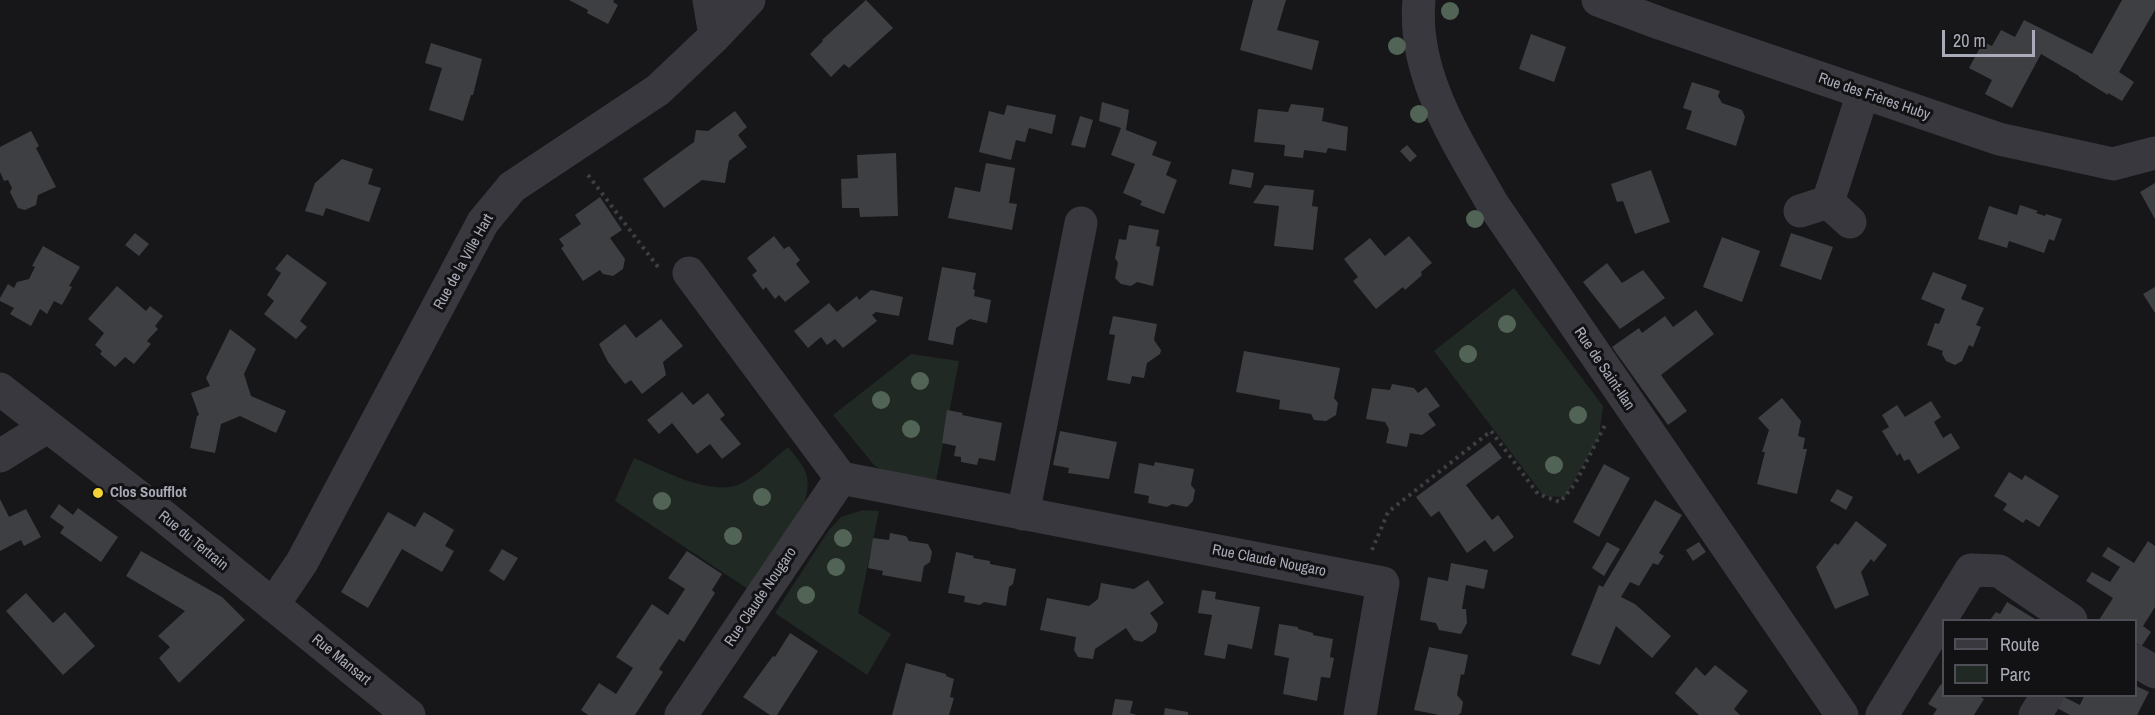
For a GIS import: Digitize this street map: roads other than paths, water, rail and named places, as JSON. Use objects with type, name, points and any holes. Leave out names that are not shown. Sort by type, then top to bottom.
[{"type":"street","points":[[709,0],[715,36]]},
{"type":"street","name":"Rue de la Ville Hart","points":[[273,605],[302,562],[483,222],[512,187],[658,90],[749,0]]},
{"type":"street","name":"Rue de Saint-Ilan","points":[[1419,0],[1418,19],[1424,63],[1447,123],[1492,203],[1842,715]]},
{"type":"street","name":"Rue des Frères Huby","points":[[1598,0],[1999,140],[2113,164],[2155,153]]},
{"type":"street","points":[[1826,212],[1863,93]]},
{"type":"street","points":[[1023,514],[1081,223]]},
{"type":"street","points":[[689,273],[841,478]]},
{"type":"street","name":"Rue du Tertrain","points":[[0,389],[273,605]]},
{"type":"street","points":[[0,456],[46,427]]},
{"type":"street","name":"Rue Claude Nougaro","points":[[681,715],[841,478],[1383,583],[1360,715]]},
{"type":"street","points":[[1882,715],[1971,570],[1999,571],[2068,619]]},
{"type":"street","name":"Rue Mansart","points":[[273,605],[409,715]]},
{"type":"street","points":[[2137,662],[2155,672]]},
{"type":"street","points":[[2035,715],[2046,697]]},
{"type":"place","name":"Clos Soufflot","points":[[98,493]]}]
